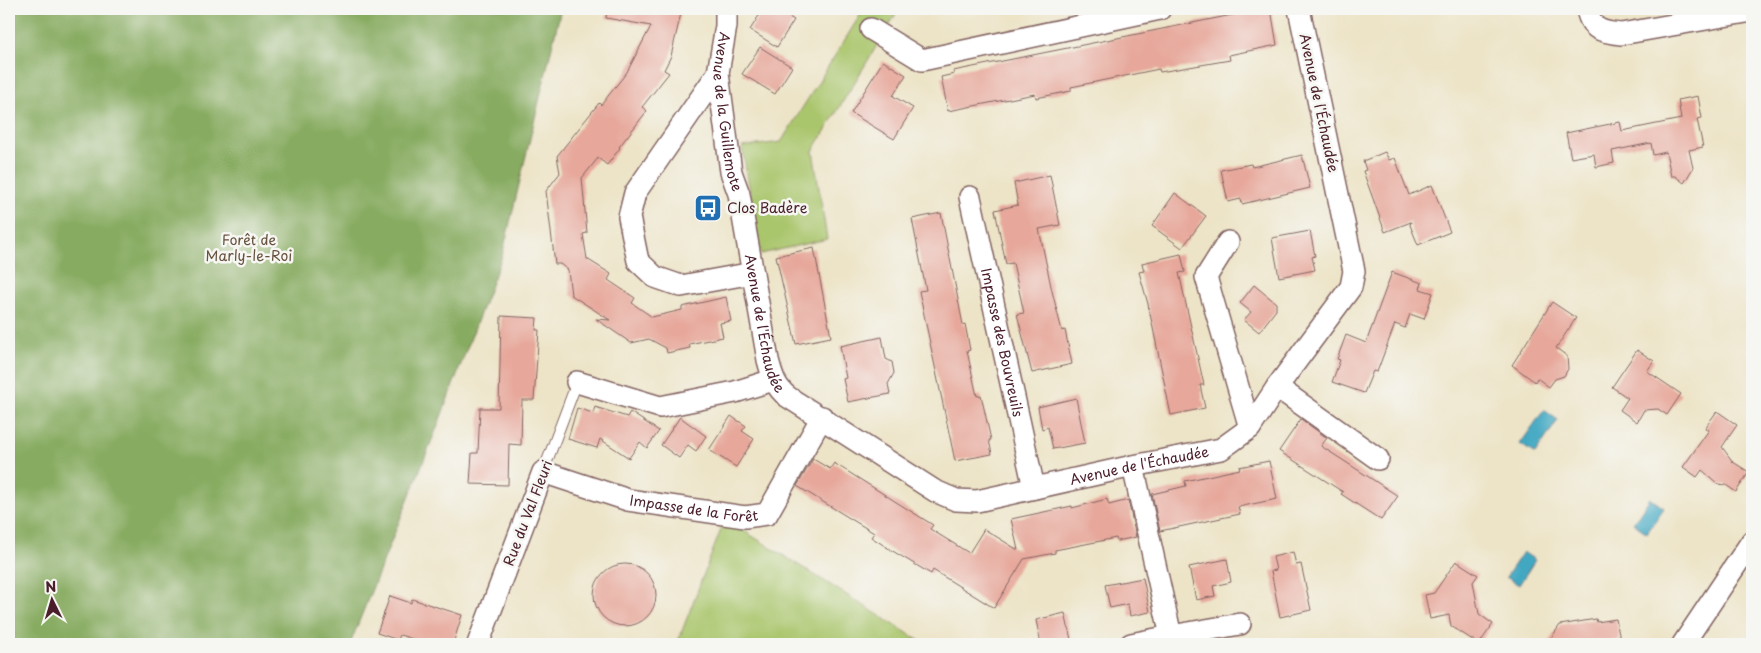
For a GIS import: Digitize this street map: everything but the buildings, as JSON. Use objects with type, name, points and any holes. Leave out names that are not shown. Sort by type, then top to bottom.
[{"type":"street","name":"Avenue de la Guillemote","points":[[726,9],[726,26],[718,73],[731,172],[739,194],[742,214]]},
{"type":"street","points":[[871,29],[922,60],[1093,16],[1160,9]]},
{"type":"street","name":"Avenue de l'Échaudée","points":[[742,214],[768,360],[773,380],[779,390],[935,491],[956,500],[976,501],[1133,466],[1221,449],[1250,428],[1277,387],[1351,287],[1354,271],[1299,9]]},
{"type":"street","points":[[1587,9],[1589,18],[1596,28],[1607,33],[1621,34],[1752,11]]},
{"type":"street","points":[[718,73],[635,193],[629,217],[638,261],[654,277],[680,286],[753,273]]},
{"type":"street","name":"Impasse des Bouvreuils","points":[[970,197],[1034,488]]},
{"type":"street","points":[[1228,242],[1206,277],[1250,428]]},
{"type":"street","points":[[577,382],[660,407],[735,392],[773,380]]},
{"type":"street","points":[[1277,387],[1378,459]]},
{"type":"street","name":"Impasse de la Forêt","points":[[543,472],[628,500],[745,517],[767,514],[822,417]]},
{"type":"street","points":[[1133,466],[1171,636]]},
{"type":"street","name":"Rue du Val Fleuri","points":[[478,644],[543,472]]},
{"type":"street","points":[[1683,644],[1752,541]]},
{"type":"street","points":[[1131,644],[1240,624]]},
{"type":"lane","name":"Rue du Val Fleuri","points":[[543,472],[577,382]]},
{"type":"green space","name":"Forêt de Marly-le-Roi","points":[[9,9],[561,9],[502,256],[436,430],[350,644],[9,644]]},
{"type":"green space","points":[[864,9],[899,9],[813,151],[827,239],[761,254],[742,147],[781,142]]},
{"type":"green space","points":[[725,519],[925,644],[677,644]]},
{"type":"water","points":[[1544,410],[1558,420],[1535,454],[1520,444]]},
{"type":"water","points":[[1650,498],[1664,508],[1647,533],[1633,523]]},
{"type":"water","points":[[1523,552],[1535,560],[1519,585],[1506,577]]},
{"type":"place","name":"Clos Badère","points":[[708,208]]}]
